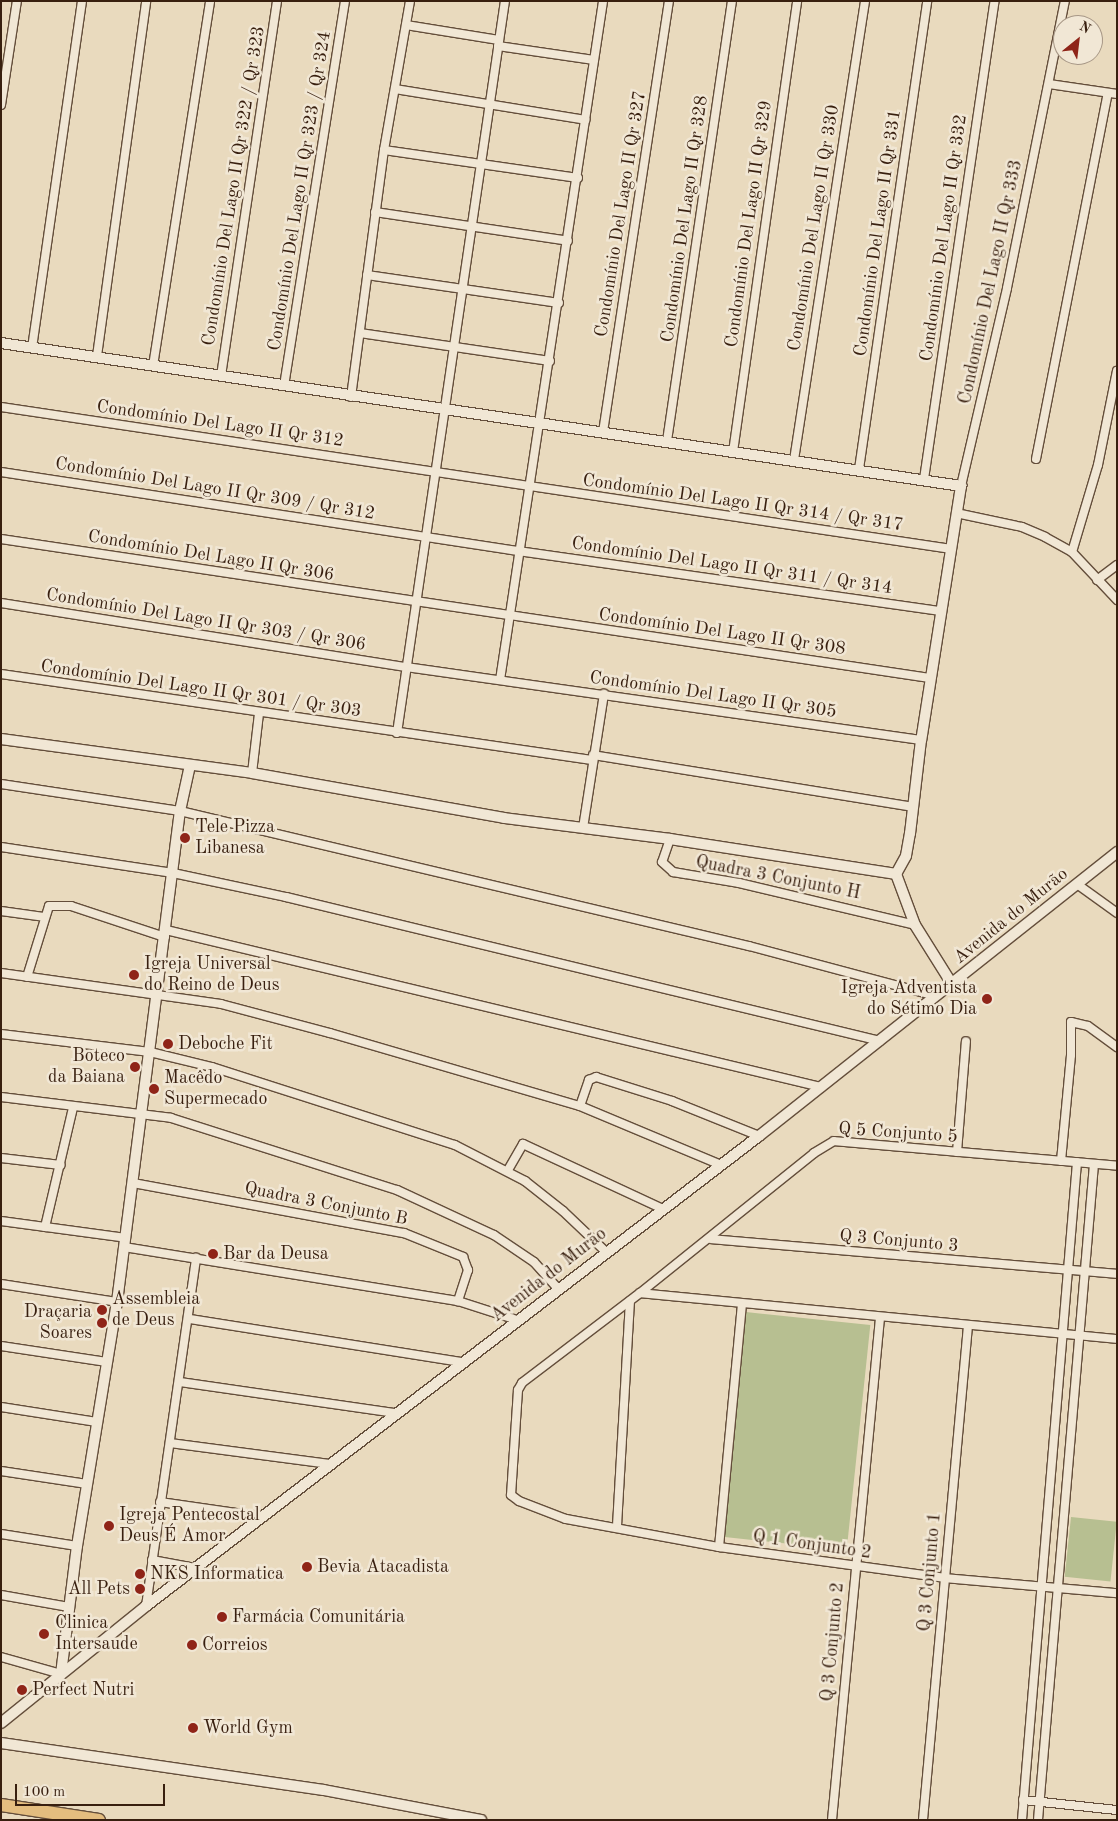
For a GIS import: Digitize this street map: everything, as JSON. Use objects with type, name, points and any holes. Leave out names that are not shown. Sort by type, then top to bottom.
[{"type":"main road","points":[[4,1804],[98,1820]]},
{"type":"street","points":[[1,105],[17,1]]},
{"type":"street","points":[[32,348],[82,1]]},
{"type":"street","points":[[97,356],[146,1]]},
{"type":"street","points":[[153,366],[210,1]]},
{"type":"street","name":"Condomínio Del Lago II Qr 322 / Qr 323","points":[[221,376],[277,1]]},
{"type":"street","name":"Condomínio Del Lago II Qr 323 / Qr 324","points":[[284,386],[344,1]]},
{"type":"street","points":[[352,397],[384,150],[410,1]]},
{"type":"street","points":[[397,734],[424,536],[505,1]]},
{"type":"street","points":[[500,680],[518,552],[541,422],[603,1]]},
{"type":"street","name":"Condomínio Del Lago II Qr 327","points":[[604,432],[669,1]]},
{"type":"street","name":"Condomínio Del Lago II Qr 328","points":[[667,441],[732,1]]},
{"type":"street","name":"Condomínio Del Lago II Qr 329","points":[[733,452],[797,1]]},
{"type":"street","name":"Condomínio Del Lago II Qr 330","points":[[794,460],[865,1]]},
{"type":"street","name":"Condomínio Del Lago II Qr 331","points":[[859,469],[927,1]]},
{"type":"street","name":"Condomínio Del Lago II Qr 332","points":[[924,479],[995,1]]},
{"type":"street","name":"Condomínio Del Lago II Qr 333","points":[[961,486],[1007,288],[1065,1]]},
{"type":"street","points":[[406,25],[594,60]]},
{"type":"street","points":[[1049,84],[1117,94]]},
{"type":"street","points":[[395,89],[586,120]]},
{"type":"street","points":[[1036,459],[1108,93]]},
{"type":"street","points":[[384,150],[578,178]]},
{"type":"street","points":[[375,212],[568,241]]},
{"type":"street","points":[[367,275],[559,303]]},
{"type":"street","points":[[360,333],[452,349],[550,361]]},
{"type":"street","points":[[1,343],[97,356],[352,397],[444,408],[733,452],[859,469],[961,486],[930,678],[906,856],[896,874],[915,925],[952,984]]},
{"type":"street","points":[[1072,552],[1098,465],[1117,371]]},
{"type":"street","name":"Condomínio Del Lago II Qr 312","points":[[1,407],[530,487]]},
{"type":"street","name":"Condomínio Del Lago II Qr 309 / Qr 312","points":[[1,472],[518,552]]},
{"type":"street","name":"Condomínio Del Lago II Qr 314 / Qr 317","points":[[530,487],[951,549]]},
{"type":"street","points":[[956,513],[1022,527],[1072,552],[1117,600]]},
{"type":"street","name":"Condomínio Del Lago II Qr 306","points":[[1,539],[510,616]]},
{"type":"street","name":"Condomínio Del Lago II Qr 311 / Qr 314","points":[[518,552],[941,611]]},
{"type":"street","points":[[1097,580],[1117,565]]},
{"type":"street","name":"Condomínio Del Lago II Qr 303 / Qr 306","points":[[1,603],[500,680]]},
{"type":"street","name":"Condomínio Del Lago II Qr 308","points":[[510,616],[930,678]]},
{"type":"street","name":"Condomínio Del Lago II Qr 301 / Qr 303","points":[[1,674],[397,734],[593,757],[913,807]]},
{"type":"street","name":"Condomínio Del Lago II Qr 305","points":[[500,680],[921,740]]},
{"type":"street","points":[[583,828],[604,694]]},
{"type":"street","points":[[252,773],[258,712]]},
{"type":"street","points":[[1,739],[252,773],[504,818],[670,839],[896,874]]},
{"type":"street","points":[[1,1657],[61,1674],[77,1546],[117,1302],[180,811],[190,765]]},
{"type":"street","points":[[1,784],[180,811],[749,946],[935,996]]},
{"type":"street","name":"Quadra 3 Conjunto H","points":[[670,839],[662,862],[673,872],[739,883],[915,925]]},
{"type":"street","points":[[1,847],[173,873],[880,1041]]},
{"type":"street","name":"Avenida do Murão","points":[[1,1723],[146,1606],[264,1517],[558,1288],[759,1136],[1117,852]]},
{"type":"street","points":[[1076,884],[1117,913]]},
{"type":"street","points":[[27,977],[44,917],[50,906],[58,904],[165,934],[820,1087]]},
{"type":"street","points":[[1,911],[44,917]]},
{"type":"street","points":[[1,973],[221,1004],[434,1061],[580,1106],[721,1165]]},
{"type":"street","points":[[1061,1161],[1071,1055],[1071,1022],[1088,1026],[1117,1047]]},
{"type":"street","points":[[1,1034],[150,1052],[212,1067],[455,1145],[508,1170],[563,1211],[606,1252]]},
{"type":"street","points":[[957,1152],[966,1041]]},
{"type":"street","points":[[580,1106],[589,1080],[596,1077],[672,1101],[759,1136]]},
{"type":"street","points":[[1,1097],[186,1122],[397,1190],[448,1211],[520,1252],[550,1277],[558,1288]]},
{"type":"street","points":[[45,1227],[62,1165],[73,1108]]},
{"type":"street","name":"Q 5 Conjunto 5","points":[[511,1495],[518,1390],[542,1365],[711,1239],[814,1153],[834,1141],[1117,1166]]},
{"type":"street","points":[[508,1170],[523,1144],[663,1209]]},
{"type":"street","points":[[1,1158],[62,1165]]},
{"type":"street","points":[[1022,1820],[1039,1587],[1077,1162]]},
{"type":"street","points":[[1038,1820],[1094,1164]]},
{"type":"street","name":"Quadra 3 Conjunto B","points":[[133,1184],[404,1233],[464,1257],[469,1264],[458,1301]]},
{"type":"street","points":[[1,1221],[125,1242],[196,1258],[458,1301],[517,1320]]},
{"type":"street","name":"Q 3 Conjunto 3","points":[[711,1239],[1117,1274]]},
{"type":"street","points":[[146,1606],[160,1502],[190,1319],[196,1258]]},
{"type":"street","points":[[1,1284],[117,1302]]},
{"type":"street","points":[[640,1293],[742,1305],[1117,1339]]},
{"type":"street","points":[[616,1526],[630,1301]]},
{"type":"street","points":[[719,1547],[742,1305]]},
{"type":"street","name":"Q 3 Conjunto 2","points":[[832,1820],[854,1567],[880,1318]]},
{"type":"street","points":[[190,1319],[463,1362]]},
{"type":"street","name":"Q 3 Conjunto 1","points":[[923,1820],[968,1326]]},
{"type":"street","points":[[1,1346],[107,1362]]},
{"type":"street","points":[[180,1382],[396,1413]]},
{"type":"street","points":[[1,1407],[97,1422]]},
{"type":"street","points":[[170,1443],[330,1464]]},
{"type":"street","points":[[1,1471],[87,1484]]},
{"type":"street","name":"Q 1 Conjunto 2","points":[[511,1495],[561,1517],[719,1547],[944,1578],[1117,1593]]},
{"type":"street","points":[[160,1502],[264,1517]]},
{"type":"street","points":[[1,1534],[77,1546]]},
{"type":"street","points":[[152,1560],[196,1568]]},
{"type":"street","points":[[1,1595],[69,1608]]},
{"type":"street","points":[[1,1743],[314,1788],[481,1820]]},
{"type":"street","points":[[1023,1800],[1117,1810]]},
{"type":"green space","points":[[746,1312],[870,1325],[847,1550],[722,1537]]},
{"type":"green space","points":[[1071,1517],[1117,1522],[1110,1581],[1065,1577]]},
{"type":"place","name":"Tele Pizza Libanesa","points":[[185,838]]},
{"type":"place","name":"Igreja Universal do Reino de Deus","points":[[134,975]]},
{"type":"place","name":"Igreja Adventista do Sétimo Dia","points":[[987,999]]},
{"type":"place","name":"Deboche Fit","points":[[168,1044]]},
{"type":"place","name":"Boteco da Baiana","points":[[135,1067]]},
{"type":"place","name":"Macêdo Supermecado","points":[[154,1089]]},
{"type":"place","name":"Bar da Deusa","points":[[213,1254]]},
{"type":"place","name":"Assembleia de Deus","points":[[102,1310]]},
{"type":"place","name":"Draçaria Soares","points":[[102,1323]]},
{"type":"place","name":"Igreja Pentecostal Deus É Amor","points":[[109,1526]]},
{"type":"place","name":"Bevia Atacadista","points":[[307,1567]]},
{"type":"place","name":"NKS Informatica","points":[[140,1574]]},
{"type":"place","name":"All Pets","points":[[140,1589]]},
{"type":"place","name":"Farmácia Comunitária","points":[[222,1617]]},
{"type":"place","name":"Clinica Intersaude","points":[[44,1634]]},
{"type":"place","name":"Correios","points":[[192,1645]]},
{"type":"place","name":"Perfect Nutri","points":[[22,1690]]},
{"type":"place","name":"World Gym","points":[[193,1728]]}]
